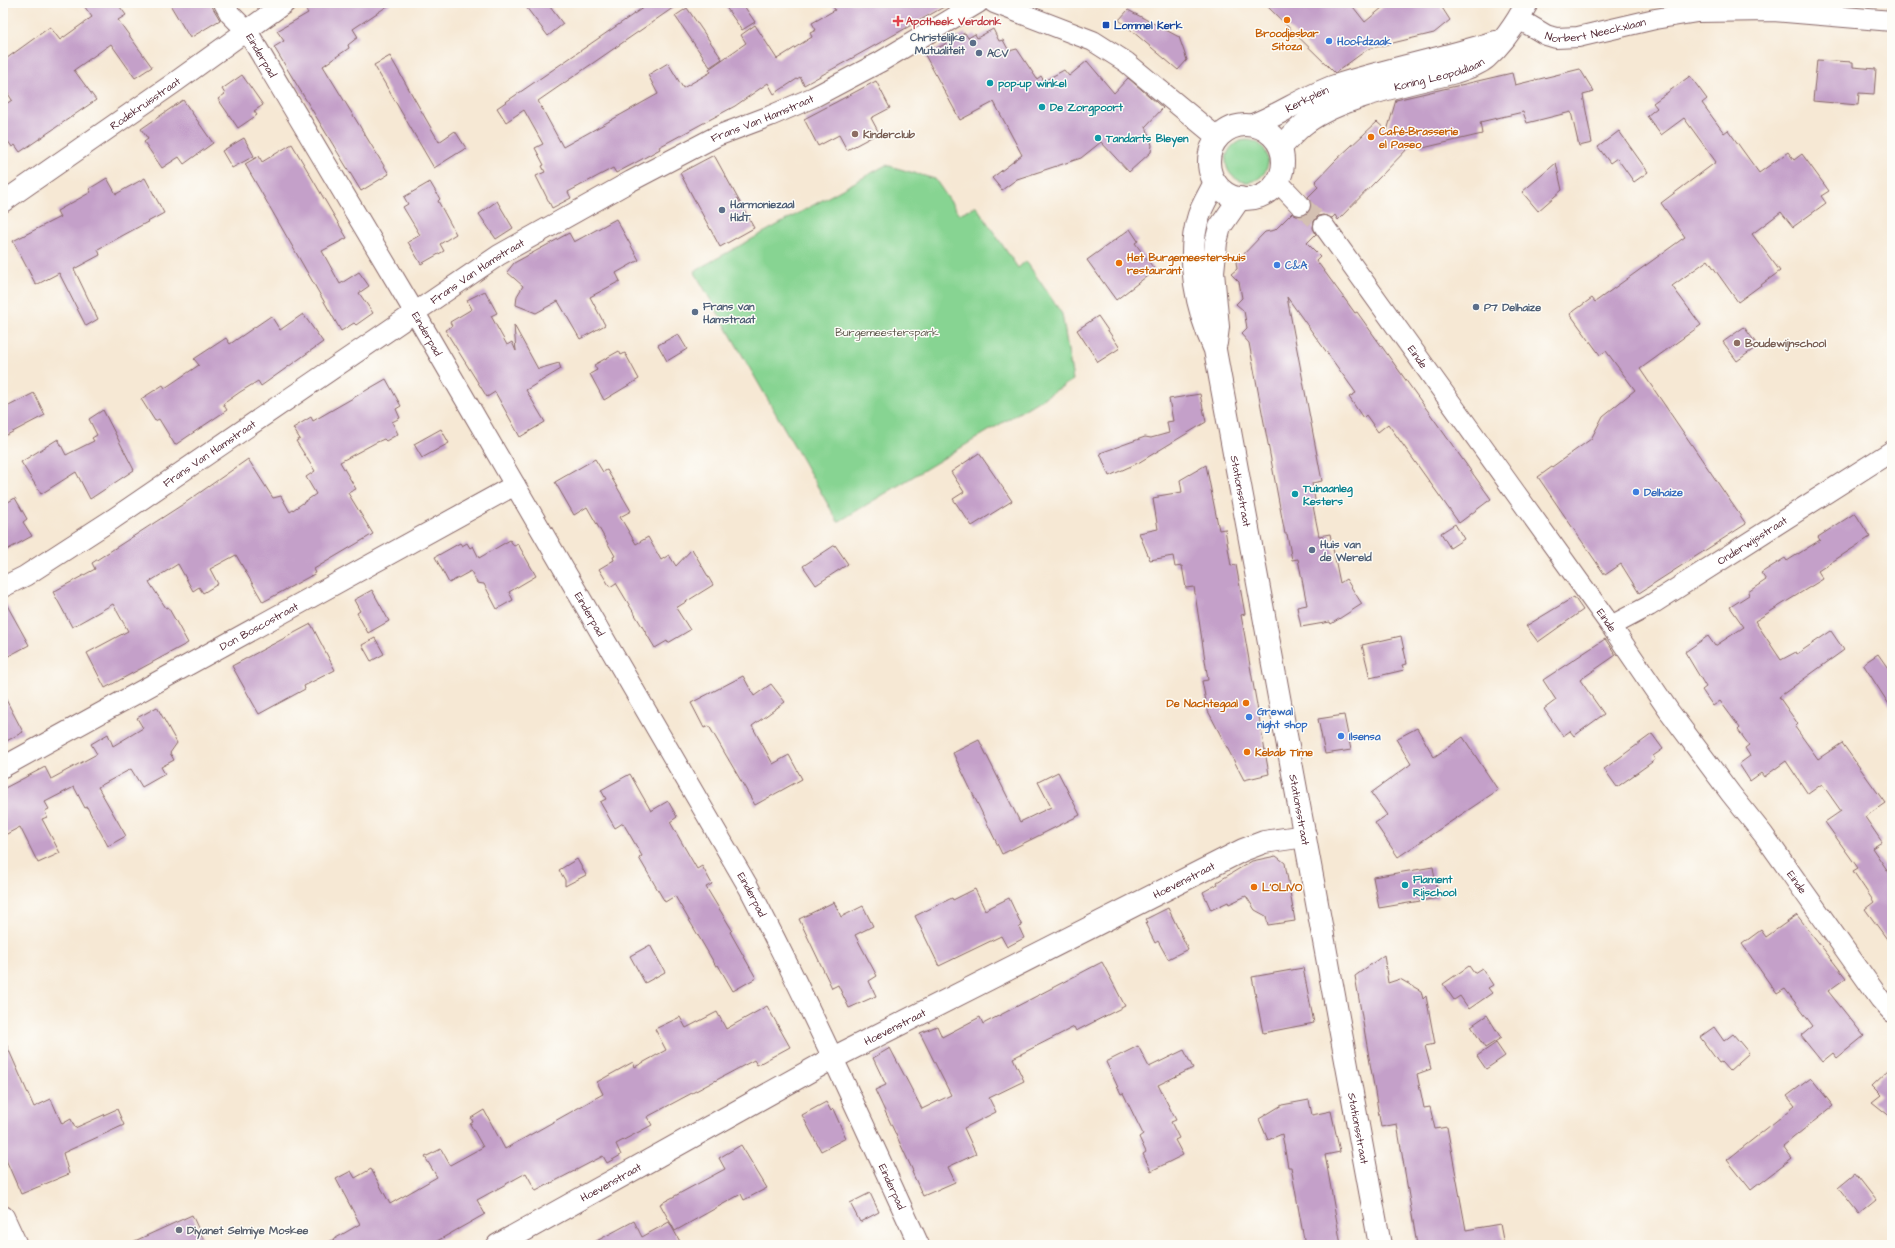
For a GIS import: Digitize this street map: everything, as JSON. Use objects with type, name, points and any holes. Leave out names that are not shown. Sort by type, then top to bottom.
[{"type":"main road","name":"Koning Leopoldlaan","points":[[1366,87],[1445,58],[1501,40],[1523,11]]},
{"type":"main road","name":"Kerkplein","points":[[1218,138],[1228,129],[1240,125],[1253,125],[1274,116],[1309,97],[1335,86],[1366,87]]},
{"type":"main road","name":"Kerkplein","points":[[1281,147],[1307,122],[1366,87]]},
{"type":"main road","points":[[1218,138],[1210,155],[1211,174],[1215,182],[1225,193],[1240,198],[1254,198],[1268,192],[1278,182],[1283,171],[1284,159],[1281,147],[1274,137],[1253,125]]},
{"type":"main road","name":"Stationsstraat","points":[[1215,182],[1199,216],[1194,243],[1194,270],[1198,298],[1205,328],[1215,350],[1380,1245]]},
{"type":"main road","name":"Stationsstraat","points":[[1215,350],[1218,327],[1213,272],[1216,242],[1220,227],[1240,198]]},
{"type":"main road","name":"Hoevenstraat","points":[[498,1245],[833,1058],[1244,850],[1264,842],[1305,836]]},
{"type":"main road","points":[[3,1217],[16,1245]]},
{"type":"street","name":"Einderpad","points":[[224,3],[230,14],[247,31],[415,313],[749,888],[778,943],[920,1245]]},
{"type":"street","name":"Rodekruisstraat","points":[[3,202],[285,3]]},
{"type":"street","name":"Frans Van Hamstraat","points":[[3,587],[25,576],[113,519],[499,255],[631,181],[717,136],[770,116],[814,97],[880,62],[978,3]]},
{"type":"street","points":[[994,3],[1018,7],[1093,41],[1126,62],[1218,138]]},
{"type":"street","name":"Norbert Neeckxlaan","points":[[1523,11],[1546,35],[1556,38],[1578,37],[1655,19],[1697,12],[1773,11],[1892,21]]},
{"type":"street","points":[[1278,182],[1300,205]]},
{"type":"street","name":"Einde","points":[[1324,226],[1611,626],[1669,711],[1763,834],[1880,999],[1892,1012]]},
{"type":"street","name":"Onderwijsstraat","points":[[1611,626],[1649,606],[1892,451]]},
{"type":"street","name":"Don Boscostraat","points":[[3,768],[515,485]]},
{"type":"green space","points":[[1247,140],[1262,146],[1268,161],[1262,176],[1247,182],[1232,176],[1226,161],[1232,146]]},
{"type":"green space","name":"Burgemeesterspark","points":[[886,165],[935,179],[959,214],[976,206],[1018,268],[1026,261],[1062,314],[1073,380],[838,522],[694,271]]},
{"type":"building","points":[[82,3],[117,3],[126,15],[118,20],[152,67],[135,78],[111,44],[74,70],[96,100],[20,152],[15,145],[12,147],[3,134],[3,106],[12,100],[3,86],[3,61],[50,27],[60,40],[92,17]]},
{"type":"building","points":[[169,3],[210,3],[220,20],[190,38]]},
{"type":"building","points":[[316,3],[392,3],[353,29],[358,37],[348,45],[349,48],[323,66],[389,174],[361,191],[274,47],[284,41],[277,31],[308,13],[306,10]]},
{"type":"building","points":[[523,3],[547,3],[563,24],[548,36]]},
{"type":"building","points":[[650,3],[680,3],[538,101],[563,147],[658,94],[648,75],[668,63],[683,88],[711,72],[709,69],[746,43],[741,35],[755,25],[777,59],[812,37],[810,33],[816,30],[812,23],[835,10],[831,3],[951,3],[804,85],[800,77],[774,94],[768,83],[735,106],[659,147],[660,149],[635,163],[616,173],[613,168],[568,192],[571,198],[552,208],[536,176],[545,172],[542,166],[544,165],[535,148],[543,144],[524,110],[506,122],[497,108]]},
{"type":"building","points":[[723,3],[742,3],[755,22],[742,30]]},
{"type":"building","points":[[1264,3],[1350,3],[1365,22],[1388,3],[1439,3],[1450,20],[1434,33],[1368,49],[1335,73]]},
{"type":"building","points":[[687,8],[722,59],[710,67],[675,16]]},
{"type":"building","points":[[1128,10],[1179,37],[1187,60],[1178,70],[1119,20]]},
{"type":"building","points":[[993,29],[999,41],[1003,40],[1009,51],[1017,49],[1037,79],[1041,76],[1044,81],[1064,70],[1069,76],[1087,61],[1114,93],[1128,78],[1163,108],[1146,126],[1152,145],[1151,152],[1129,172],[1101,142],[1081,158],[1017,179],[1002,190],[992,178],[1022,155],[994,102],[960,120],[925,55],[965,33],[968,38],[975,34],[977,38]]},
{"type":"building","points":[[390,56],[439,142],[455,131],[466,148],[434,168],[374,65]]},
{"type":"building","points":[[1817,60],[1853,62],[1853,67],[1876,69],[1874,94],[1859,93],[1858,105],[1813,101]]},
{"type":"building","points":[[1580,69],[1594,92],[1583,95],[1592,143],[1579,146],[1571,112],[1527,123],[1523,112],[1480,122],[1482,134],[1423,148],[1415,141],[1338,220],[1335,215],[1332,218],[1323,215],[1318,216],[1314,221],[1313,228],[1316,234],[1307,243],[1320,256],[1316,260],[1355,313],[1357,312],[1491,499],[1459,523],[1388,424],[1378,432],[1366,415],[1363,418],[1349,397],[1356,393],[1287,297],[1322,481],[1312,483],[1316,505],[1313,506],[1319,536],[1330,534],[1340,583],[1346,579],[1362,604],[1331,624],[1330,622],[1301,627],[1297,607],[1307,605],[1298,559],[1292,560],[1287,534],[1285,534],[1249,343],[1241,334],[1247,328],[1244,311],[1236,304],[1242,298],[1239,282],[1231,274],[1237,269],[1236,262],[1265,232],[1275,230],[1292,213],[1296,216],[1302,216],[1308,213],[1311,208],[1311,203],[1308,197],[1318,187],[1315,182],[1336,160],[1377,122],[1387,131],[1396,100],[1512,73],[1515,85]]},
{"type":"building","points":[[242,75],[263,105],[254,111],[257,115],[238,128],[218,99],[225,94],[222,89]]},
{"type":"building","points":[[1690,76],[1707,99],[1702,103],[1724,133],[1728,130],[1759,173],[1788,152],[1794,160],[1802,154],[1829,191],[1821,196],[1826,203],[1793,227],[1781,212],[1752,234],[1780,271],[1738,302],[1708,260],[1672,286],[1701,325],[1640,369],[1746,524],[1639,593],[1621,564],[1605,575],[1538,477],[1591,439],[1603,416],[1635,390],[1606,351],[1600,355],[1570,314],[1592,298],[1595,302],[1685,237],[1661,203],[1716,162],[1684,118],[1661,135],[1647,116],[1657,108],[1653,103]]},
{"type":"building","points":[[876,81],[890,108],[871,118],[879,133],[847,150],[839,135],[818,146],[804,119]]},
{"type":"building","points":[[183,100],[213,143],[184,164],[179,157],[162,168],[144,142],[148,139],[141,129]]},
{"type":"building","points":[[1619,131],[1648,172],[1634,182],[1617,158],[1610,163],[1598,147]]},
{"type":"building","points":[[244,138],[254,156],[232,168],[222,151]]},
{"type":"building","points":[[292,144],[347,238],[322,251],[340,284],[359,272],[369,286],[359,293],[373,313],[356,325],[354,323],[341,331],[245,164],[259,156],[262,162]]},
{"type":"building","name":"Harmoniezaal HidT","points":[[714,155],[754,228],[720,247],[680,173]]},
{"type":"building","points":[[1556,163],[1562,190],[1538,211],[1522,192]]},
{"type":"building","points":[[107,178],[116,194],[145,178],[164,213],[98,249],[100,255],[74,269],[98,319],[86,326],[59,273],[36,285],[13,241],[60,217],[57,211],[91,192],[89,189]]},
{"type":"building","points":[[430,182],[440,199],[438,201],[456,234],[440,244],[444,251],[421,264],[408,242],[420,235],[403,207],[408,204],[404,197]]},
{"type":"building","points":[[497,201],[513,228],[496,239],[479,214]]},
{"type":"building","points":[[616,219],[639,260],[616,273],[620,281],[590,297],[605,325],[580,339],[558,301],[536,313],[516,305],[517,296],[523,286],[507,272],[514,263],[569,233],[574,242]]},
{"type":"building","name":"Het Burgemeestershuis restaurant","points":[[1130,229],[1138,241],[1135,243],[1155,270],[1116,300],[1087,260]]},
{"type":"building","points":[[485,291],[497,313],[491,316],[507,345],[512,342],[516,351],[514,325],[538,369],[559,363],[561,369],[526,390],[545,422],[520,437],[495,392],[487,397],[445,330],[452,326],[450,322],[472,309],[467,300]]},
{"type":"building","points":[[303,314],[323,342],[261,386],[258,381],[240,392],[223,404],[227,410],[175,445],[159,419],[155,421],[141,399],[163,385],[165,388],[199,365],[194,359],[226,338],[230,344],[271,316],[280,330]]},
{"type":"building","points":[[1098,316],[1120,348],[1098,362],[1077,330]]},
{"type":"building","points":[[1744,327],[1758,346],[1737,361],[1723,342]]},
{"type":"building","points":[[678,334],[687,349],[667,361],[658,345]]},
{"type":"building","points":[[619,351],[621,355],[625,353],[639,379],[604,400],[590,374],[597,370],[594,365]]},
{"type":"building","points":[[386,379],[401,406],[396,409],[400,418],[392,422],[398,434],[386,441],[384,439],[375,443],[340,462],[356,489],[348,493],[373,534],[314,569],[316,573],[263,602],[236,555],[210,569],[218,584],[203,593],[199,587],[193,591],[178,564],[149,582],[166,608],[168,607],[188,643],[105,688],[87,653],[128,631],[113,604],[72,627],[53,592],[95,569],[92,563],[185,503],[248,459],[273,498],[281,496],[290,512],[316,494],[306,477],[315,471],[296,441],[300,439],[293,428],[311,417],[313,421]]},
{"type":"building","points":[[34,393],[45,415],[3,437],[3,409]]},
{"type":"building","points":[[1200,394],[1206,422],[1138,463],[1109,476],[1100,453],[1145,437],[1151,438],[1169,433],[1167,422],[1173,421],[1169,399]]},
{"type":"building","points":[[103,410],[134,470],[90,499],[76,472],[41,494],[21,462],[58,439],[66,455],[94,441],[92,438],[97,435],[89,419]]},
{"type":"building","points":[[441,429],[449,443],[422,458],[414,444]]},
{"type":"building","points":[[979,453],[1012,501],[972,526],[953,499],[964,492],[951,472]]},
{"type":"building","points":[[595,459],[603,472],[607,470],[631,511],[620,517],[636,544],[648,537],[661,560],[669,555],[676,566],[692,549],[713,585],[676,608],[690,630],[668,643],[667,641],[655,648],[616,583],[610,587],[599,569],[614,560],[613,557],[615,556],[587,507],[574,515],[555,482]]},
{"type":"building","points":[[1206,465],[1219,530],[1225,529],[1231,566],[1236,565],[1245,614],[1241,615],[1269,774],[1244,780],[1208,711],[1202,681],[1208,680],[1194,587],[1186,588],[1182,566],[1175,567],[1173,556],[1150,560],[1139,533],[1158,529],[1153,499],[1158,498],[1158,496],[1182,492],[1180,480]]},
{"type":"building","points":[[15,498],[27,519],[23,522],[32,536],[3,552],[3,505]]},
{"type":"building","points":[[1855,513],[1870,537],[1818,571],[1823,579],[1755,621],[1781,660],[1796,652],[1797,654],[1831,631],[1844,650],[1779,697],[1798,724],[1795,727],[1818,759],[1842,743],[1885,803],[1865,817],[1882,842],[1872,848],[1892,877],[1892,946],[1865,909],[1874,902],[1853,871],[1858,868],[1825,822],[1841,811],[1822,784],[1808,794],[1786,761],[1764,777],[1761,773],[1750,781],[1739,764],[1750,756],[1745,748],[1749,745],[1738,730],[1740,728],[1720,701],[1713,706],[1702,690],[1706,687],[1685,652],[1708,636],[1715,646],[1744,627],[1730,607],[1749,595],[1748,592],[1766,580],[1761,573],[1785,558],[1787,561],[1820,540],[1818,537]]},
{"type":"building","points":[[1455,524],[1464,539],[1450,548],[1441,533]]},
{"type":"building","points":[[510,540],[514,546],[518,544],[536,576],[509,592],[513,600],[497,609],[484,584],[477,583],[471,571],[449,583],[435,557],[460,543],[462,546],[467,543],[470,548],[473,546],[479,558]]},
{"type":"building","points":[[835,545],[848,564],[816,585],[803,566]]},
{"type":"building","points":[[372,590],[389,621],[368,633],[357,613],[360,611],[354,600]]},
{"type":"building","points":[[1574,597],[1583,610],[1538,642],[1526,626]]},
{"type":"building","points":[[3,598],[29,645],[3,659]]},
{"type":"building","points":[[311,624],[335,670],[304,686],[305,689],[259,714],[232,666]]},
{"type":"building","points":[[1401,636],[1407,664],[1402,665],[1404,670],[1370,678],[1362,645]]},
{"type":"building","points":[[375,638],[384,654],[371,661],[362,645]]},
{"type":"building","points":[[1605,639],[1616,655],[1580,680],[1604,714],[1574,736],[1570,731],[1563,736],[1544,709],[1556,700],[1543,680]]},
{"type":"building","points":[[1878,654],[1892,674],[1892,709],[1863,664]]},
{"type":"building","points":[[743,676],[754,696],[771,684],[785,702],[752,726],[773,764],[789,755],[802,779],[755,805],[709,726],[704,728],[691,703]]},
{"type":"building","points":[[3,694],[23,732],[3,743]]},
{"type":"building","points":[[157,707],[177,743],[170,753],[174,760],[161,767],[165,774],[142,787],[131,769],[98,787],[126,836],[108,846],[87,807],[85,808],[74,787],[45,802],[49,809],[45,811],[47,817],[42,819],[60,853],[38,863],[20,827],[3,836],[3,789],[45,767],[51,779],[97,754],[91,744],[108,734],[113,746],[143,728],[137,718]]},
{"type":"building","name":"Ilsensa","points":[[1344,715],[1351,750],[1325,754],[1318,719]]},
{"type":"building","points":[[1417,728],[1434,757],[1463,737],[1498,790],[1398,857],[1375,823],[1387,815],[1371,793],[1411,764],[1396,739]]},
{"type":"building","points":[[1652,734],[1663,749],[1653,756],[1655,760],[1617,787],[1604,769]]},
{"type":"building","points":[[979,740],[1020,822],[1051,807],[1038,782],[1058,772],[1080,815],[1002,854],[953,753]]},
{"type":"building","points":[[630,774],[651,811],[668,801],[677,817],[670,822],[697,869],[702,866],[712,884],[706,887],[732,930],[730,932],[756,978],[733,991],[718,965],[716,966],[675,896],[665,902],[639,858],[642,856],[623,823],[615,828],[600,802],[606,799],[601,790]]},
{"type":"building","name":"L'OLIVO","points":[[1276,856],[1285,863],[1295,921],[1268,925],[1266,916],[1255,910],[1246,896],[1211,910],[1203,892],[1218,884],[1217,882],[1252,861]]},
{"type":"building","points":[[577,859],[586,875],[565,886],[565,880],[559,870]]},
{"type":"building","name":"Flament Rijschool","points":[[1433,867],[1438,898],[1379,908],[1373,877]]},
{"type":"building","points":[[975,889],[985,910],[1009,898],[1022,926],[1019,927],[1024,938],[1007,947],[1001,936],[939,966],[915,916],[952,898],[953,900]]},
{"type":"building","points":[[834,902],[841,917],[863,906],[873,926],[855,935],[877,976],[869,981],[876,996],[849,1008],[838,985],[832,988],[799,919]]},
{"type":"building","points":[[1168,908],[1188,949],[1168,959],[1158,941],[1155,943],[1145,923],[1148,922],[1146,919]]},
{"type":"building","points":[[1797,915],[1846,978],[1828,991],[1864,1036],[1837,1058],[1833,1053],[1822,1062],[1801,1036],[1813,1026],[1785,989],[1777,994],[1742,944],[1761,930],[1766,937]]},
{"type":"building","points":[[650,945],[665,972],[645,983],[630,956]]},
{"type":"building","points":[[1384,955],[1388,983],[1400,979],[1421,991],[1423,999],[1426,996],[1435,1044],[1425,1046],[1431,1069],[1417,1074],[1424,1108],[1430,1107],[1435,1129],[1447,1127],[1466,1230],[1500,1224],[1504,1245],[1417,1245],[1397,1124],[1381,1127],[1355,976]]},
{"type":"building","points":[[1102,962],[1125,1006],[1076,1031],[1074,1027],[1013,1058],[1024,1081],[989,1098],[996,1112],[964,1128],[976,1154],[948,1167],[955,1182],[923,1196],[912,1172],[913,1171],[875,1090],[886,1085],[873,1058],[890,1048],[922,1109],[951,1095],[920,1033],[937,1026],[942,1037],[980,1017],[983,1024]]},
{"type":"building","points":[[1469,966],[1474,973],[1482,968],[1493,985],[1488,988],[1492,993],[1469,1009],[1460,996],[1454,1000],[1443,984]]},
{"type":"building","points":[[1303,968],[1314,1023],[1263,1033],[1252,977]]},
{"type":"building","points":[[767,1006],[790,1047],[757,1065],[754,1060],[647,1117],[652,1125],[616,1144],[621,1155],[607,1163],[603,1156],[536,1191],[526,1173],[477,1200],[485,1214],[430,1245],[324,1245],[360,1224],[336,1179],[351,1171],[355,1178],[371,1169],[390,1204],[437,1177],[425,1157],[441,1149],[450,1165],[483,1147],[470,1124],[473,1122],[471,1118],[484,1110],[505,1149],[603,1094],[597,1082],[633,1062],[635,1067],[666,1050],[655,1029],[680,1017],[686,1028],[717,1012],[726,1029]]},
{"type":"building","points":[[1487,1015],[1501,1038],[1485,1048],[1471,1026]]},
{"type":"building","points":[[1714,1027],[1724,1041],[1733,1034],[1749,1053],[1729,1071],[1721,1062],[1719,1063],[1700,1037]]},
{"type":"building","points":[[3,1037],[34,1107],[51,1099],[62,1124],[71,1119],[75,1128],[117,1109],[124,1125],[63,1153],[69,1174],[21,1194],[3,1153]]},
{"type":"building","points":[[1496,1043],[1505,1056],[1486,1069],[1477,1056]]},
{"type":"building","points":[[1138,1046],[1149,1067],[1184,1050],[1193,1068],[1158,1085],[1176,1120],[1171,1122],[1179,1138],[1175,1140],[1183,1155],[1151,1171],[1143,1154],[1146,1152],[1139,1137],[1143,1134],[1123,1093],[1121,1094],[1106,1062]]},
{"type":"building","points":[[1892,1067],[1892,1118],[1872,1102],[1881,1095],[1872,1086]]},
{"type":"building","points":[[1811,1078],[1833,1106],[1783,1146],[1792,1158],[1751,1190],[1727,1160],[1795,1106],[1787,1096]]},
{"type":"building","points":[[1309,1100],[1312,1115],[1331,1111],[1340,1152],[1325,1155],[1341,1245],[1305,1245],[1291,1167],[1288,1167],[1282,1134],[1268,1140],[1259,1119],[1282,1105]]},
{"type":"building","points":[[826,1102],[831,1111],[833,1109],[846,1138],[821,1151],[802,1115]]},
{"type":"building","points":[[741,1145],[767,1188],[744,1200],[741,1194],[675,1231],[660,1204],[725,1169],[719,1158]]},
{"type":"building","points":[[1855,1173],[1876,1200],[1859,1214],[1838,1187]]},
{"type":"building","points":[[870,1193],[879,1212],[860,1222],[850,1203]]},
{"type":"building","name":"Diyanet Selmiye Moskee","points":[[192,1215],[206,1245],[126,1245]]},
{"type":"building","points":[[634,1221],[642,1237],[669,1222],[682,1245],[589,1245]]},
{"type":"tunnel","points":[[1300,205],[1324,226]]},
{"type":"place","name":"Broodjesbar Sitoza","points":[[1287,20]]},
{"type":"place","name":"Apotheek Verdonk","points":[[898,21]]},
{"type":"place","name":"Lommel Kerk","points":[[1106,25]]},
{"type":"place","name":"Hoofdzaak","points":[[1329,41]]},
{"type":"place","name":"Christelijke Mutualiteit","points":[[973,43]]},
{"type":"place","name":"ACV","points":[[979,53]]},
{"type":"place","name":"pop-up winkel","points":[[990,83]]},
{"type":"place","name":"De Zorgpoort","points":[[1042,107]]},
{"type":"place","name":"Kinderclub","points":[[855,134]]},
{"type":"place","name":"Café-Brasserie el Paseo","points":[[1371,137]]},
{"type":"place","name":"Tandarts Bleyen","points":[[1098,138]]},
{"type":"place","name":"Harmoniezaal HidT","points":[[722,210]]},
{"type":"place","name":"Het Burgemeestershuis restaurant","points":[[1119,263]]},
{"type":"place","name":"C&A","points":[[1277,265]]},
{"type":"place","name":"P7 Delhaize","points":[[1476,307]]},
{"type":"place","name":"Frans van Hamstraat","points":[[695,312]]},
{"type":"place","name":"Boudewijnschool","points":[[1737,343]]},
{"type":"place","name":"Delhaize","points":[[1636,492]]},
{"type":"place","name":"Tuinaanleg Kesters","points":[[1295,494]]},
{"type":"place","name":"Huis van de Wereld","points":[[1312,550]]},
{"type":"place","name":"De Nachtegaal","points":[[1246,703]]},
{"type":"place","name":"Grewal night shop","points":[[1249,717]]},
{"type":"place","name":"Ilsensa","points":[[1341,736]]},
{"type":"place","name":"Kebab Time","points":[[1247,752]]},
{"type":"place","name":"Flament Rijschool","points":[[1405,885]]},
{"type":"place","name":"L'OLIVO","points":[[1254,887]]},
{"type":"place","name":"Diyanet Selmiye Moskee","points":[[179,1230]]}]
